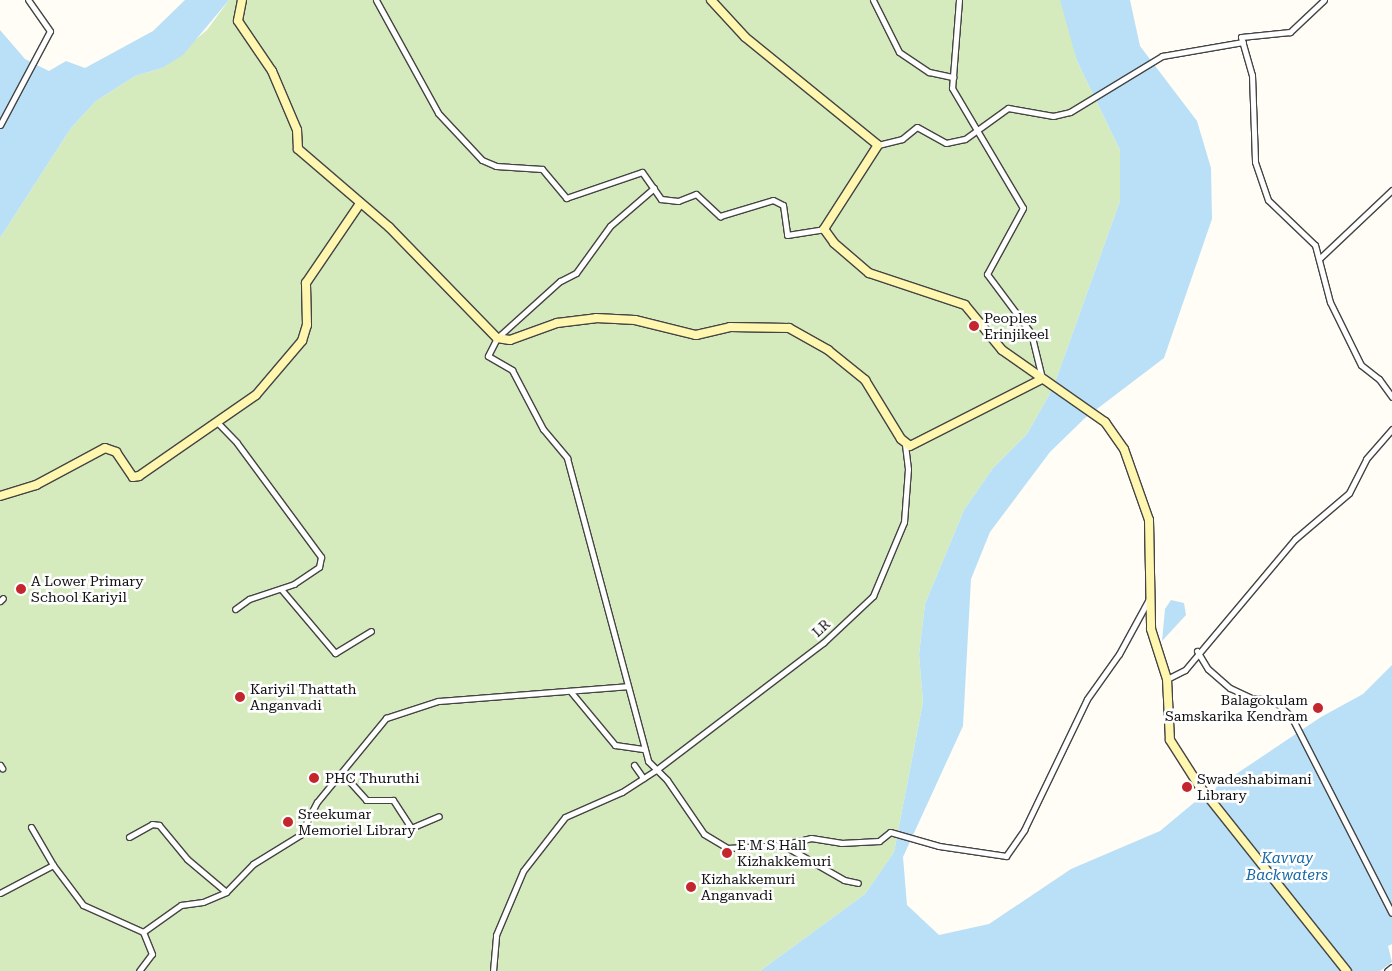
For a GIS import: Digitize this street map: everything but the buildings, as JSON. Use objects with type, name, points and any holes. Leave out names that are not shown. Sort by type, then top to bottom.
[{"type":"street","points":[[0,125],[40,51],[50,26],[28,0]]},
{"type":"street","points":[[242,0],[238,21],[272,71],[297,130],[298,149],[359,206],[389,227],[497,338],[510,340],[557,323],[596,318],[635,320],[696,334],[730,327],[788,328],[828,350],[865,380],[905,445],[1042,379]]},
{"type":"street","points":[[376,0],[438,113],[473,154],[496,166],[542,169],[566,198],[642,172],[654,188],[668,201],[696,194],[720,216],[773,200],[783,205],[787,235],[824,229],[878,145],[902,139],[917,126],[946,143],[976,131],[1008,108],[1053,116],[1099,96],[1162,56],[1242,42]]},
{"type":"street","points":[[711,0],[745,37],[878,145]]},
{"type":"street","points":[[873,0],[899,52],[929,72],[953,77]]},
{"type":"street","points":[[959,0],[952,88],[1023,208],[987,274],[1031,333],[1042,379]]},
{"type":"street","points":[[1324,0],[1290,32],[1249,34],[1241,37],[1252,75],[1251,102],[1257,127],[1253,153],[1259,184],[1268,200],[1304,232],[1320,258],[1320,274],[1330,302],[1354,354],[1392,397]]},
{"type":"street","points":[[654,188],[610,226],[576,273],[560,280],[497,338],[488,356],[512,370],[543,429],[567,458],[601,572],[627,686],[645,749],[656,770],[692,821],[727,848],[783,845],[811,838],[841,843],[879,841],[890,832],[939,846],[1006,856],[1024,830],[1087,699],[1119,654],[1148,598]]},
{"type":"street","points":[[1320,258],[1392,190]]},
{"type":"street","points":[[0,496],[36,484],[105,448],[116,452],[133,477],[139,476],[256,395],[302,341],[307,325],[306,283],[359,206]]},
{"type":"street","points":[[824,229],[870,273],[965,305],[996,345],[1105,422],[1124,449],[1146,507],[1148,598],[1158,658],[1167,679],[1170,740],[1198,784],[1347,971]]},
{"type":"street","points":[[216,421],[237,443],[321,557],[319,567],[281,589],[248,599],[235,609]]},
{"type":"street","points":[[1167,679],[1185,670],[1197,651],[1296,539],[1349,492],[1366,459],[1392,429]]},
{"type":"street","name":"LR","points":[[493,971],[496,935],[523,871],[565,817],[656,770],[823,643],[873,596],[904,522],[908,470],[905,445]]},
{"type":"street","points":[[281,589],[336,653],[371,631]]},
{"type":"street","points":[[1197,651],[1208,669],[1230,688],[1251,698],[1273,700],[1291,716],[1392,913]]},
{"type":"street","points":[[143,932],[181,905],[204,902],[226,892],[253,864],[300,834],[317,802],[386,718],[416,706],[491,696],[571,692],[627,686]]},
{"type":"street","points":[[571,692],[615,745],[645,749]]},
{"type":"street","points":[[634,765],[643,778]]},
{"type":"street","points":[[342,773],[366,800],[374,804],[393,800],[411,828],[439,816]]},
{"type":"street","points":[[130,837],[152,824],[159,826],[187,859],[226,892]]},
{"type":"street","points":[[31,827],[53,865],[83,905],[143,932],[152,954],[139,971]]},
{"type":"street","points":[[783,845],[844,880],[858,883]]},
{"type":"street","points":[[0,893],[53,865]]},
{"type":"street","points":[[1387,971],[1392,967]]},
{"type":"green space","points":[[229,0],[1060,0],[1066,11],[1077,61],[1120,150],[1120,201],[1053,388],[1027,434],[993,468],[964,510],[925,604],[919,654],[923,702],[894,852],[865,894],[760,971],[0,971],[0,238],[71,128],[96,101],[135,76],[162,68],[207,30]]},
{"type":"water","points":[[185,0],[229,0],[183,55],[162,68],[135,76],[96,101],[71,128],[0,238],[0,30],[25,59],[49,71],[66,61],[85,68],[153,31]]},
{"type":"water","name":"Kavvay Backwaters","points":[[1060,0],[1130,0],[1140,46],[1197,121],[1211,168],[1212,219],[1164,358],[1085,418],[1050,452],[990,532],[971,579],[963,726],[903,857],[907,905],[939,935],[989,924],[1071,869],[1160,831],[1196,801],[1321,717],[1363,694],[1392,665],[1392,944],[1388,946],[1392,962],[1380,971],[760,971],[865,894],[894,852],[923,702],[919,654],[925,604],[964,510],[993,468],[1027,434],[1053,388],[1120,201],[1120,150],[1077,61]]},
{"type":"water","points":[[1171,600],[1184,603],[1186,615],[1162,641],[1165,609]]},
{"type":"place","name":"Peoples Erinjikeel","points":[[974,326]]},
{"type":"place","name":"A Lower Primary School Kariyil","points":[[21,589]]},
{"type":"place","name":"Kariyil Thattath Anganvadi","points":[[240,697]]},
{"type":"place","name":"Balagokulam Samskarika Kendram","points":[[1318,708]]},
{"type":"place","name":"PHC Thuruthi","points":[[314,778]]},
{"type":"place","name":"Swadeshabimani Library","points":[[1187,787]]},
{"type":"place","name":"Sreekumar Memoriel Library","points":[[288,822]]},
{"type":"place","name":"E M S Hall Kizhakkemuri","points":[[727,853]]},
{"type":"place","name":"Kizhakkemuri Anganvadi","points":[[691,887]]}]
